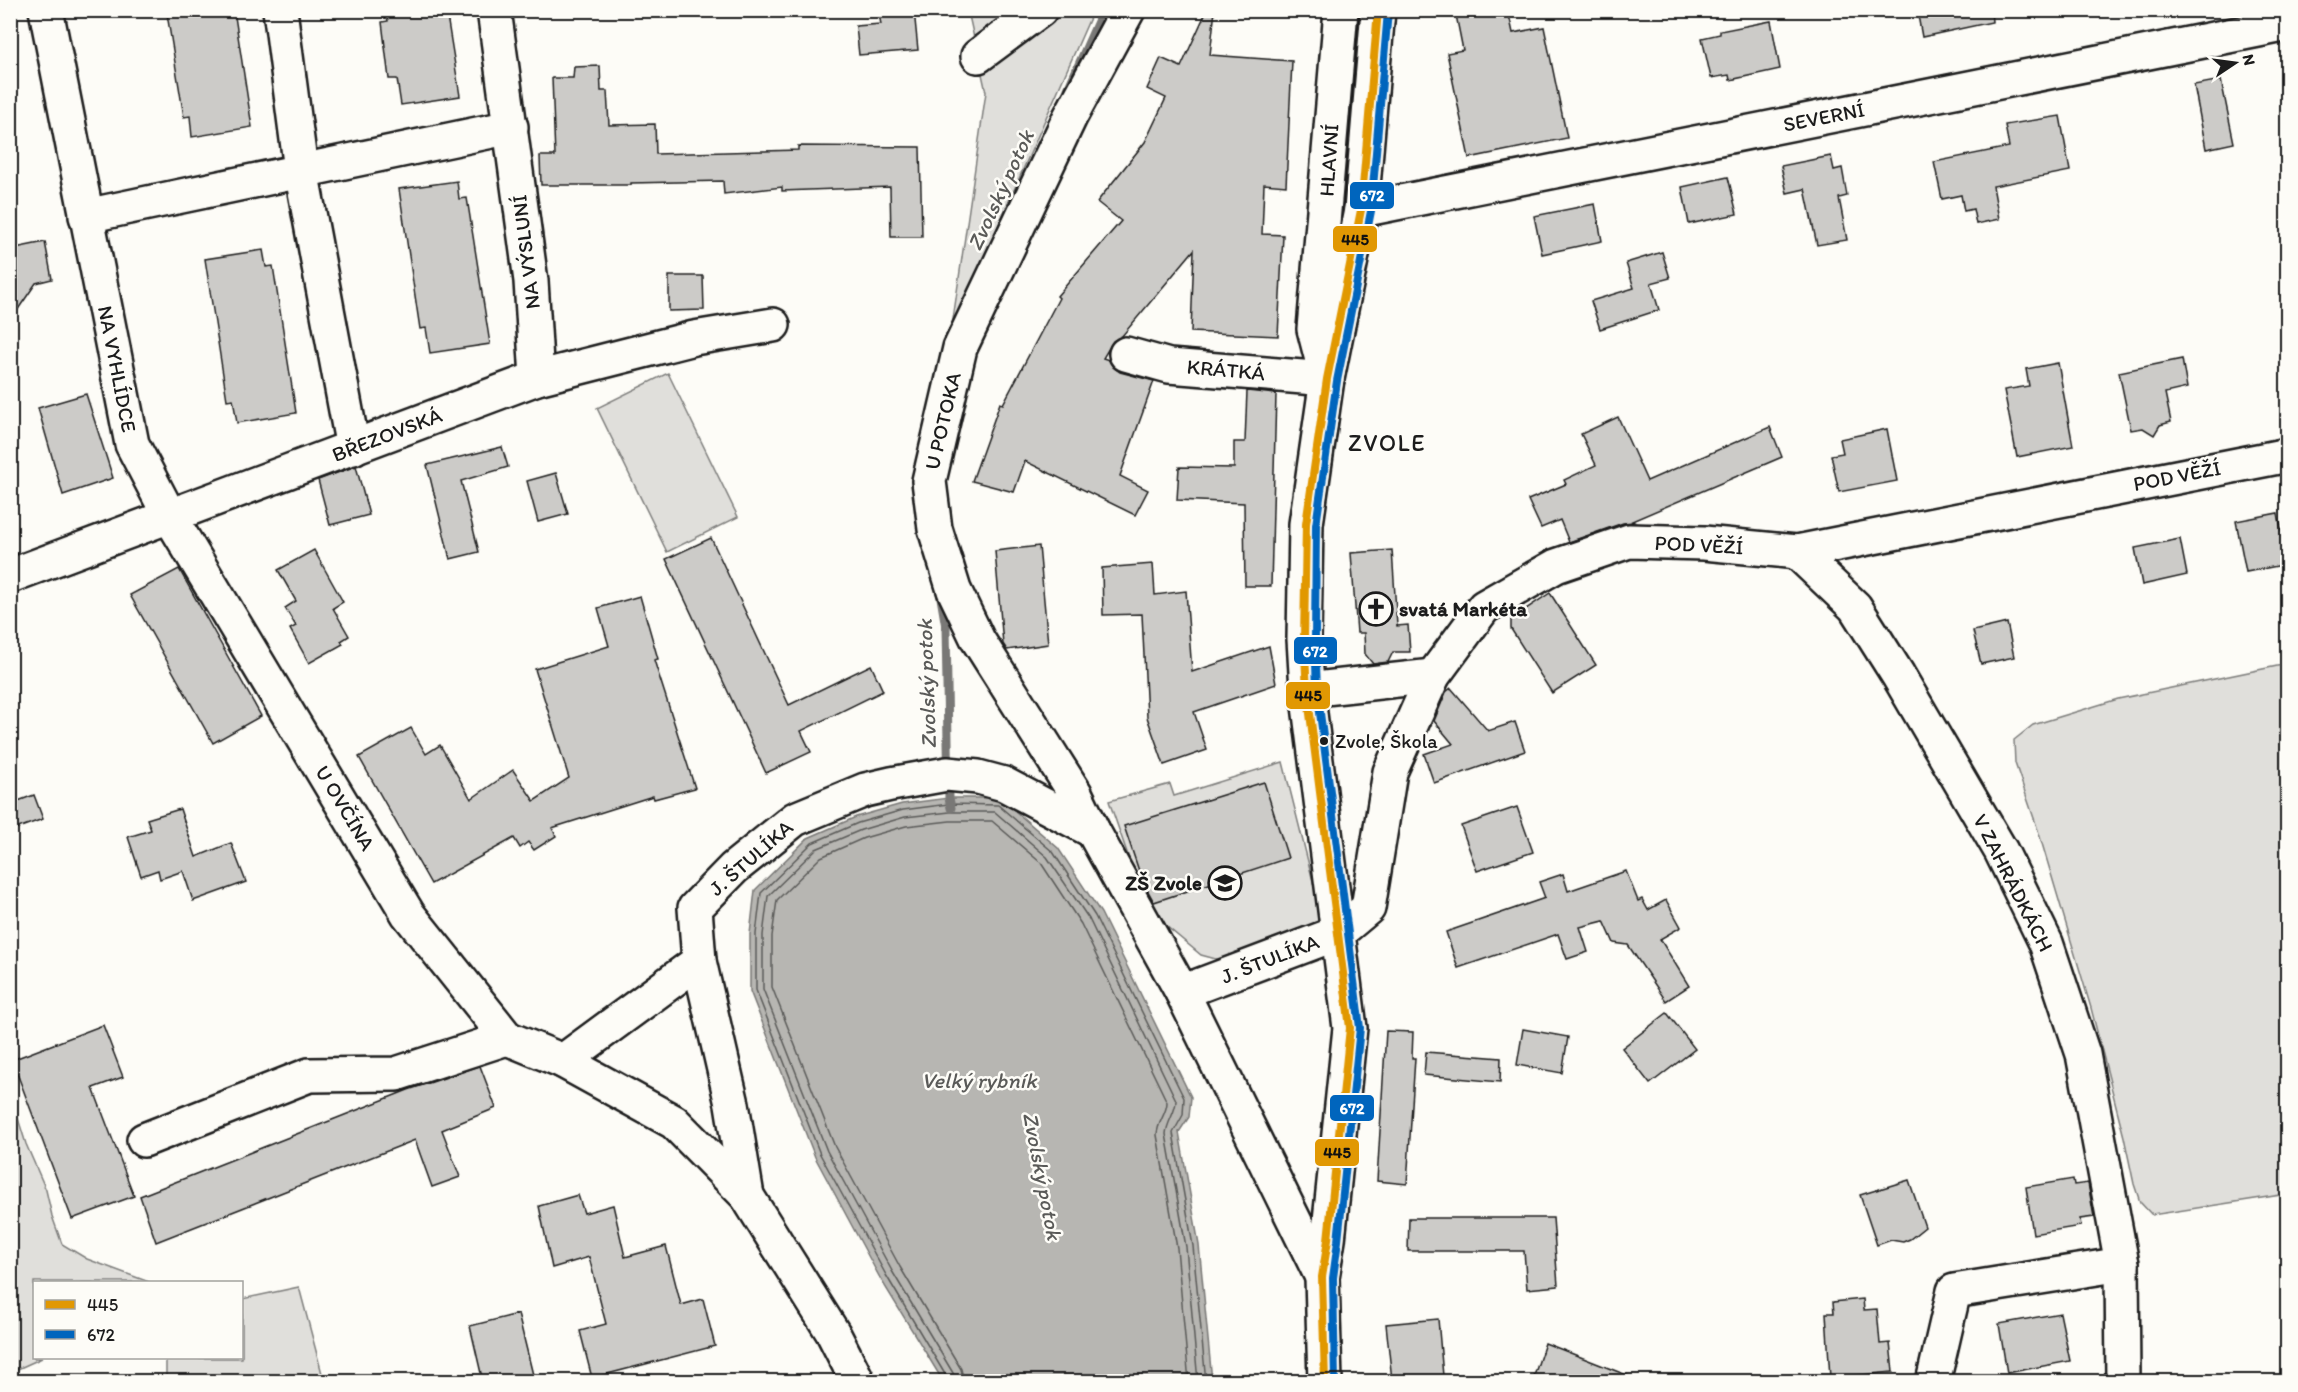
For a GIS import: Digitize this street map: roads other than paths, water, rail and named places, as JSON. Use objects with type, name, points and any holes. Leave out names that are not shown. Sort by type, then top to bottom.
[{"type":"street","name":"NA VYHLÍDCE","points":[[46,10],[132,444],[169,515]]},
{"type":"street","points":[[280,10],[301,170],[353,448]]},
{"type":"street","name":"NA VÝSLUNÍ","points":[[494,10],[531,281],[537,378]]},
{"type":"street","points":[[978,56],[1040,10]]},
{"type":"street","name":"U POTOKA","points":[[1093,831],[1075,793],[978,640],[954,590],[935,530],[929,481],[960,348],[1070,117],[1128,10]]},
{"type":"street","name":"HLAVNÍ","points":[[1327,379],[1314,329],[1341,10]]},
{"type":"street","name":"HLAVNÍ","points":[[1338,933],[1307,690],[1304,639],[1306,524],[1327,379],[1361,210],[1378,10]]},
{"type":"street","name":"SEVERNÍ","points":[[1361,210],[2288,24]]},
{"type":"street","points":[[86,216],[511,127]]},
{"type":"street","name":"BŘEZOVSKÁ","points":[[10,576],[537,378],[694,338],[773,325]]},
{"type":"street","name":"KRÁTKÁ","points":[[1126,354],[1169,366],[1327,379]]},
{"type":"street","name":"POD VĚŽÍ","points":[[1338,933],[1368,908],[1390,772],[1433,676],[1484,607],[1556,566],[1629,541],[1704,543],[1797,552],[2288,455]]},
{"type":"street","name":"U OVČÍNA","points":[[169,515],[408,914],[507,1038],[563,1061]]},
{"type":"street","name":"V ZAHRÁDKÁCH","points":[[1797,552],[1855,607],[1898,675],[2001,851],[2046,943],[2084,1054],[2122,1264],[2125,1366],[2123,1382]]},
{"type":"street","points":[[1307,690],[1433,676]]},
{"type":"street","name":"J. ŠTULÍKA","points":[[747,1196],[732,1104],[699,961],[695,908],[734,868],[795,819],[865,790],[891,784],[947,774],[978,777],[1004,784],[1093,831],[1182,992],[1322,1277]]},
{"type":"street","name":"J. ŠTULÍKA","points":[[1182,992],[1338,933],[1350,1028],[1328,1240],[1322,1277],[1325,1382]]},
{"type":"street","points":[[563,1061],[699,961]]},
{"type":"street","points":[[144,1140],[309,1076],[396,1074],[507,1038]]},
{"type":"street","name":"J. ŠTULÍKA","points":[[563,1061],[674,1122],[747,1196],[833,1333],[858,1382]]},
{"type":"street","points":[[1933,1382],[1954,1292],[2122,1264]]},
{"type":"water","name":"Velký rybník","points":[[949,798],[1000,798],[1058,848],[1101,913],[1191,1097],[1189,1117],[1179,1132],[1199,1245],[1212,1381],[943,1381],[880,1278],[815,1157],[750,991],[750,934],[755,890],[808,838],[856,817],[902,804]]},
{"type":"waterway","name":"Zvolský potok","points":[[1068,89],[1103,10]]},
{"type":"waterway","name":"Zvolský potok","points":[[940,592],[946,627],[951,808]]},
{"type":"place","name":"svatá Markéta","points":[[1376,609]]},
{"type":"place","name":"Zvole, Škola","points":[[1324,741]]},
{"type":"place","name":"ZŠ Zvole","points":[[1225,883]]},
{"type":"district","name":"ZVOLE","points":[[1387,443]]}]
